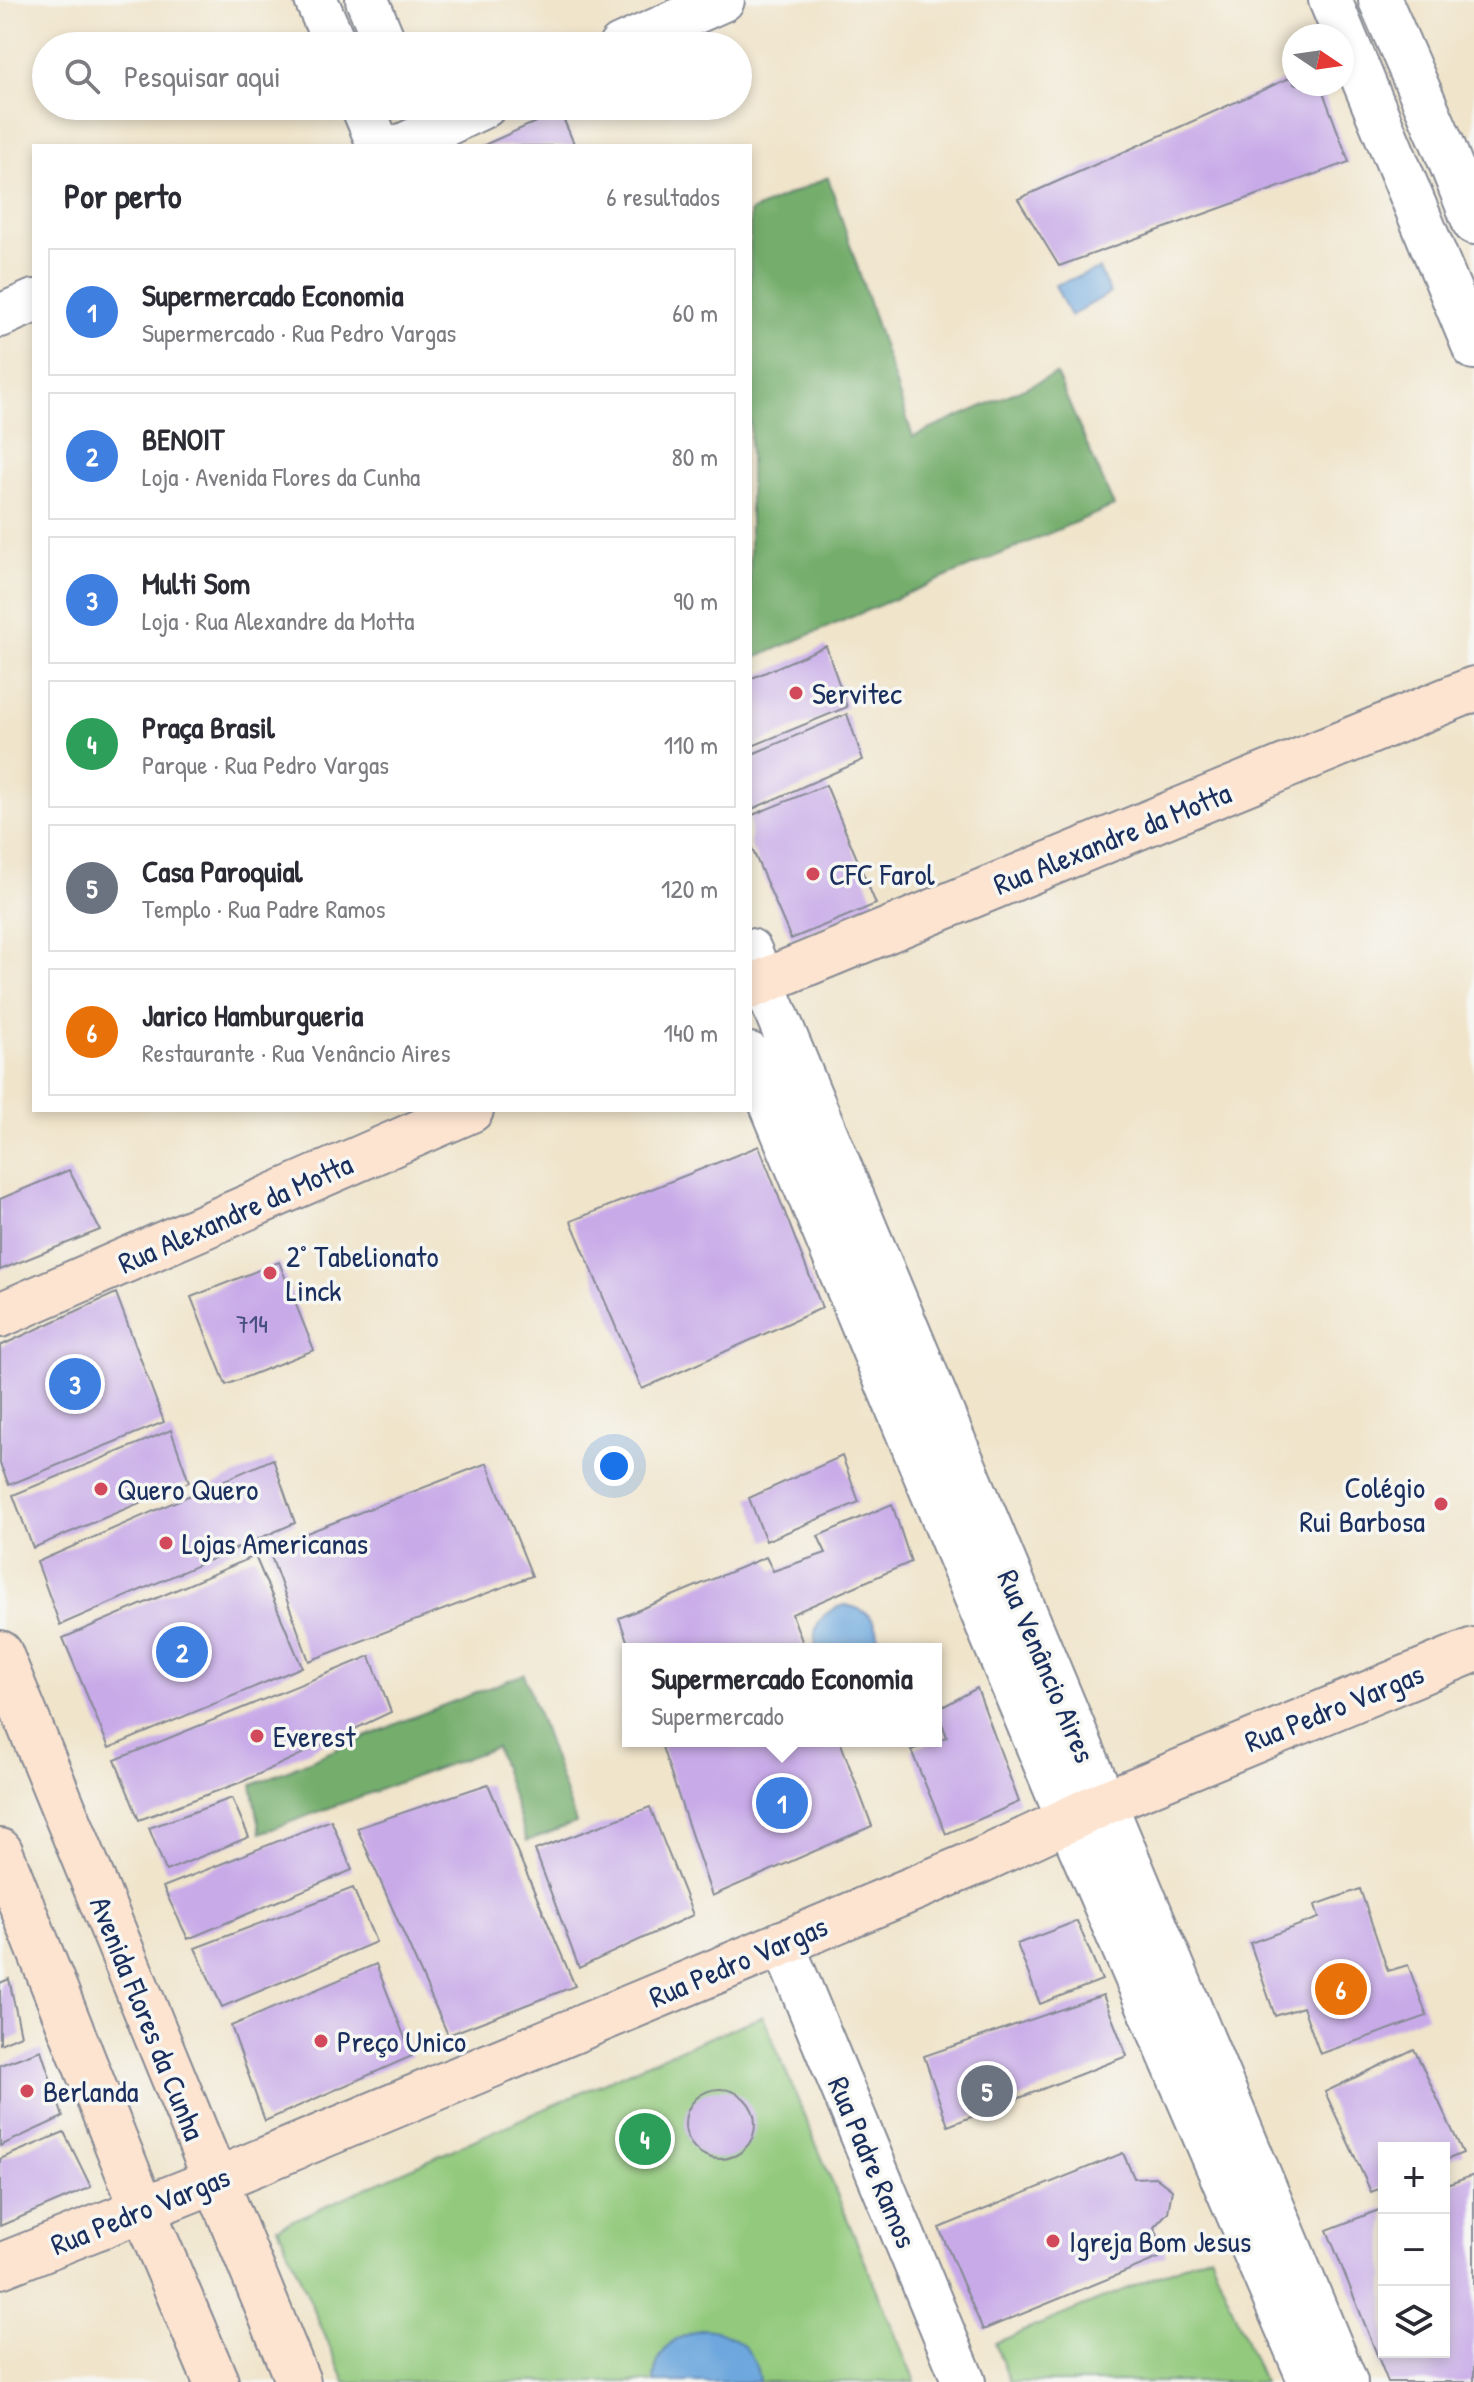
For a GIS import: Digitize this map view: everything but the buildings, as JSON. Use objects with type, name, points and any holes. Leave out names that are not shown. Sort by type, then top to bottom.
[{"type":"main road","name":"Rua Alexandre da Motta","points":[[754,973],[1474,689]]},
{"type":"main road","name":"Rua Alexandre da Motta","points":[[0,1315],[466,1112]]},
{"type":"main road","name":"Rua Pedro Vargas","points":[[0,2266],[214,2181],[980,1861],[1086,1811],[1474,1650]]},
{"type":"main road","name":"Avenida Flores da Cunha","points":[[0,1653],[298,2382]]},
{"type":"main road","points":[[0,1851],[143,2210],[216,2382]]},
{"type":"street","points":[[316,0],[330,32]]},
{"type":"street","points":[[367,0],[380,32]]},
{"type":"street","points":[[651,32],[723,0]]},
{"type":"street","points":[[1474,223],[1383,6],[1336,15],[1474,348]]},
{"type":"street","points":[[368,120],[378,144]]},
{"type":"street","points":[[416,133],[449,120]]},
{"type":"street","points":[[0,316],[32,302]]},
{"type":"street","name":"Rua Venâncio Aires","points":[[754,973],[858,1262],[1086,1811],[1209,2100],[1346,2382]]},
{"type":"street","name":"Rua Venâncio Aires","points":[[752,1058],[858,1262]]},
{"type":"street","name":"Rua Padre Ramos","points":[[782,1942],[964,2382]]},
{"type":"street","name":"Rua Venâncio Aires","points":[[1209,2100],[1310,2382]]},
{"type":"green space","points":[[828,177],[913,437],[1056,374],[1114,506],[752,659],[752,211]]},
{"type":"green space","points":[[524,1674],[576,1823],[527,1841],[496,1747],[261,1833],[252,1785]]},
{"type":"green space","points":[[763,2016],[915,2382],[345,2382],[278,2227],[673,2052]]},
{"type":"green space","points":[[1210,2254],[1263,2382],[1010,2382],[995,2343]]},
{"type":"water","points":[[1099,269],[1110,293],[1070,316],[1055,285]]},
{"type":"water","points":[[845,1605],[867,1614],[876,1625],[878,1643],[816,1643],[817,1626],[831,1611]]},
{"type":"water","points":[[705,2329],[726,2334],[742,2345],[754,2361],[759,2382],[654,2382],[658,2361],[669,2346],[685,2335]]},
{"type":"place","name":"Servitec","points":[[796,693]]},
{"type":"place","name":"CFC Farol","points":[[813,874]]},
{"type":"place","name":"2° Tabelionato Linck","points":[[270,1273]]},
{"type":"place","name":"Multi Som","points":[[75,1384]]},
{"type":"place","name":"Quero Quero","points":[[101,1489]]},
{"type":"place","name":"Colégio Rui Barbosa","points":[[1441,1504]]},
{"type":"place","name":"Lojas Americanas","points":[[166,1543]]},
{"type":"place","name":"BENOIT","points":[[182,1652]]},
{"type":"place","name":"Everest","points":[[257,1736]]},
{"type":"place","name":"Supermercado Economia","points":[[782,1803]]},
{"type":"place","name":"Jarico Hamburgueria","points":[[1341,1989]]},
{"type":"place","name":"Preço Unico","points":[[321,2041]]},
{"type":"place","name":"Berlanda","points":[[27,2091]]},
{"type":"place","name":"Casa Paroquial","points":[[987,2091]]},
{"type":"place","name":"Praça Brasil","points":[[645,2139]]},
{"type":"place","name":"Igreja Bom Jesus","points":[[1053,2241]]}]
